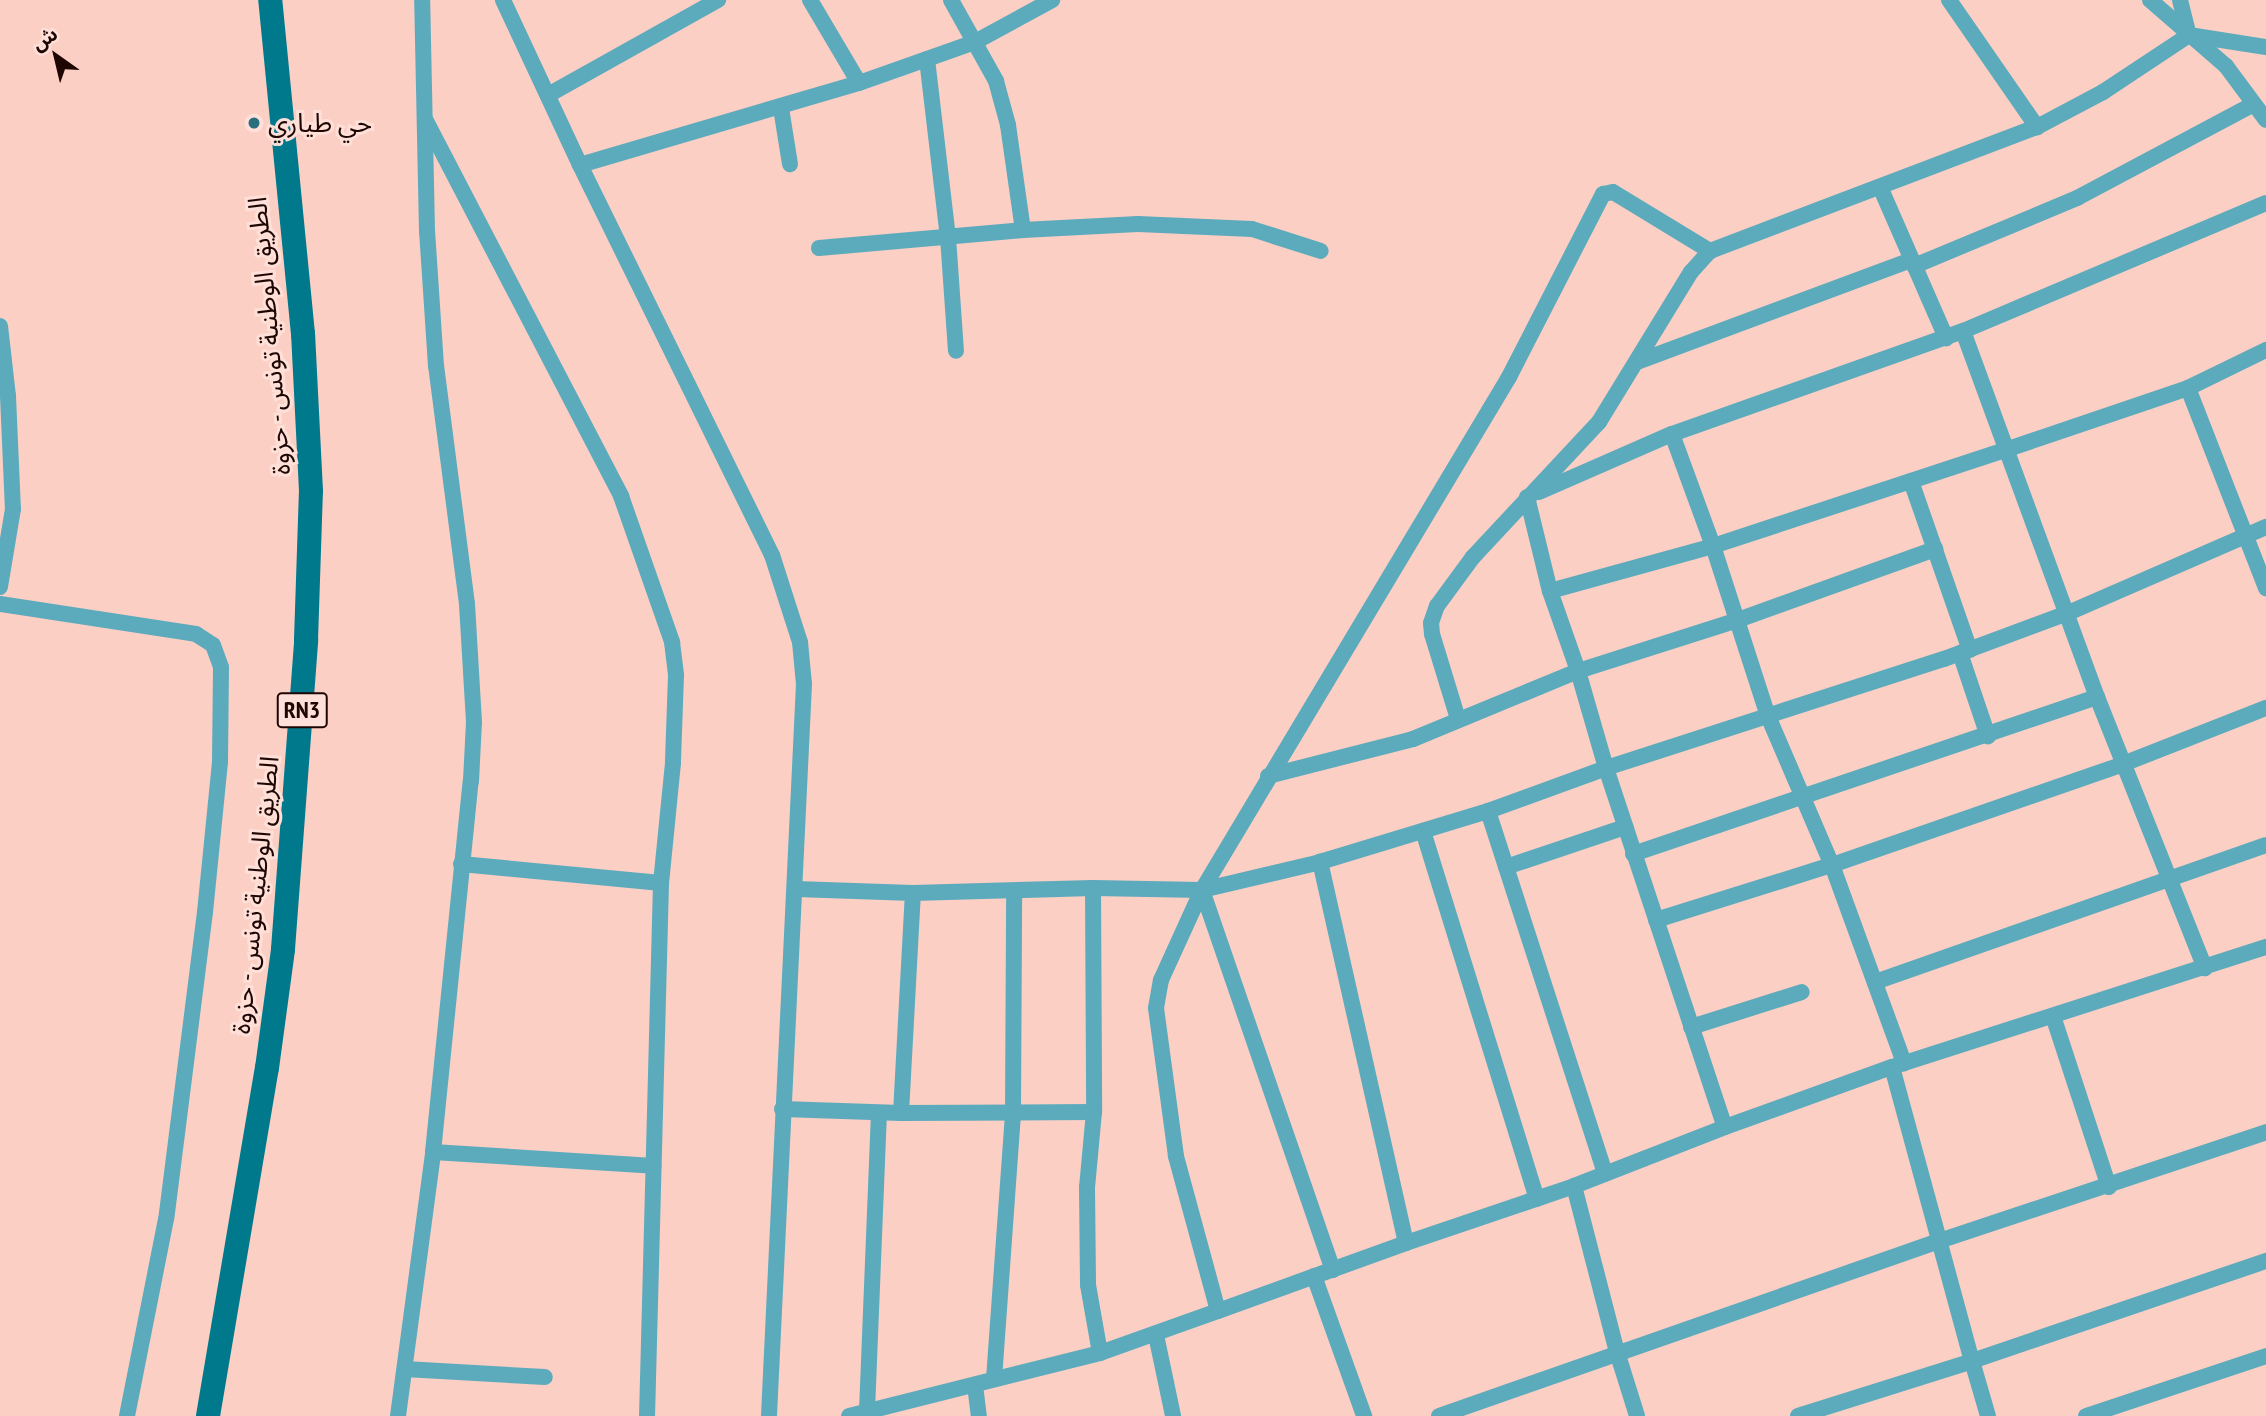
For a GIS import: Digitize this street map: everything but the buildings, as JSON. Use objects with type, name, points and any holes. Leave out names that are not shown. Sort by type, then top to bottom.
[{"type":"main road","name":"الطريق الوطنية تونس - حزوة","points":[[208,1416],[267,1068],[283,949],[298,785],[306,640],[311,491],[304,347],[270,0]]},
{"type":"street","points":[[398,1416],[433,1152],[474,722],[467,604],[436,366],[427,231],[422,0]]},
{"type":"street","points":[[503,0],[580,164],[772,555],[800,642],[804,684],[796,814],[796,889],[782,1109],[769,1416]]},
{"type":"street","points":[[548,95],[718,0]]},
{"type":"street","points":[[810,0],[859,83]]},
{"type":"street","points":[[951,0],[999,92],[1008,125],[1023,230]]},
{"type":"street","points":[[580,164],[781,108],[859,83],[975,42],[1052,0]]},
{"type":"street","points":[[1949,0],[2037,127]]},
{"type":"street","points":[[2150,0],[2227,66],[2266,120]]},
{"type":"street","points":[[2180,0],[2189,35]]},
{"type":"street","points":[[1458,719],[1431,623],[1437,606],[1473,557],[1527,497],[1584,441],[1637,362],[1691,272],[1710,251],[1724,243],[1881,188],[2037,127],[2103,92],[2189,35],[2266,47]]},
{"type":"street","points":[[927,59],[948,237],[956,351]]},
{"type":"street","points":[[1637,362],[1913,263],[2077,198],[2254,104]]},
{"type":"street","points":[[781,108],[790,164]]},
{"type":"street","points":[[425,119],[621,496],[666,620],[676,675],[673,763],[661,883],[647,1416]]},
{"type":"street","points":[[1881,188],[1946,338]]},
{"type":"street","points":[[1218,1311],[1176,1156],[1156,1008],[1161,980],[1202,890],[1510,377],[1603,194],[1613,192],[1710,251]]},
{"type":"street","points":[[1527,497],[1672,435],[1946,338],[2266,203]]},
{"type":"street","points":[[819,248],[1023,230],[1138,224],[1209,225],[1252,229],[1321,251]]},
{"type":"street","points":[[0,326],[13,509],[0,583]]},
{"type":"street","points":[[1963,331],[2097,697],[2205,968]]},
{"type":"street","points":[[1550,591],[1713,547],[2005,450],[2188,388],[2266,350]]},
{"type":"street","points":[[2188,388],[2244,537],[2266,587]]},
{"type":"street","points":[[1672,435],[1713,547],[1768,716],[1832,865],[1875,982],[1898,1065],[1939,1241],[1988,1416]]},
{"type":"street","points":[[1911,481],[1935,549],[1988,736]]},
{"type":"street","points":[[1527,497],[1550,591],[1578,671],[1633,853],[1725,1126]]},
{"type":"street","points":[[796,889],[913,893],[1093,888],[1202,890],[1320,862],[1488,811],[1606,768],[1965,651],[2068,613],[2266,527]]},
{"type":"street","points":[[1268,776],[1413,739],[1578,671],[1735,621],[1935,549]]},
{"type":"street","points":[[0,604],[196,634],[213,645],[221,667],[220,762],[202,939],[166,1219],[127,1416]]},
{"type":"street","points":[[1633,853],[1803,799],[2097,697]]},
{"type":"street","points":[[1656,920],[1832,865],[2123,764],[2266,708]]},
{"type":"street","points":[[1488,811],[1605,1174]]},
{"type":"street","points":[[1506,867],[1625,827]]},
{"type":"street","points":[[1423,831],[1537,1199]]},
{"type":"street","points":[[1875,982],[2266,845]]},
{"type":"street","points":[[1320,862],[1406,1243]]},
{"type":"street","points":[[461,864],[661,883]]},
{"type":"street","points":[[1093,888],[1094,1112],[1087,1187],[1088,1285],[1100,1353]]},
{"type":"street","points":[[1202,890],[1333,1270]]},
{"type":"street","points":[[994,1379],[1013,1112],[1014,891]]},
{"type":"street","points":[[901,1113],[913,893]]},
{"type":"street","points":[[849,1416],[1100,1353],[1156,1335],[1406,1243],[1574,1186],[1725,1126],[1898,1065],[2266,947]]},
{"type":"street","points":[[1691,1027],[1802,992]]},
{"type":"street","points":[[2053,1016],[2109,1187]]},
{"type":"street","points":[[782,1109],[879,1113],[1094,1112]]},
{"type":"street","points":[[867,1411],[879,1113]]},
{"type":"street","points":[[1439,1416],[1939,1241],[2109,1187],[2266,1132]]},
{"type":"street","points":[[433,1152],[654,1166]]},
{"type":"street","points":[[1574,1186],[1617,1352],[1637,1416]]},
{"type":"street","points":[[1798,1416],[2266,1261]]},
{"type":"street","points":[[1314,1276],[1364,1416]]},
{"type":"street","points":[[1156,1335],[1173,1416]]},
{"type":"street","points":[[2086,1416],[2266,1356]]},
{"type":"street","points":[[405,1368],[545,1377]]},
{"type":"street","points":[[975,1385],[979,1416]]},
{"type":"place","name":"حي طياري","points":[[254,123]]}]
